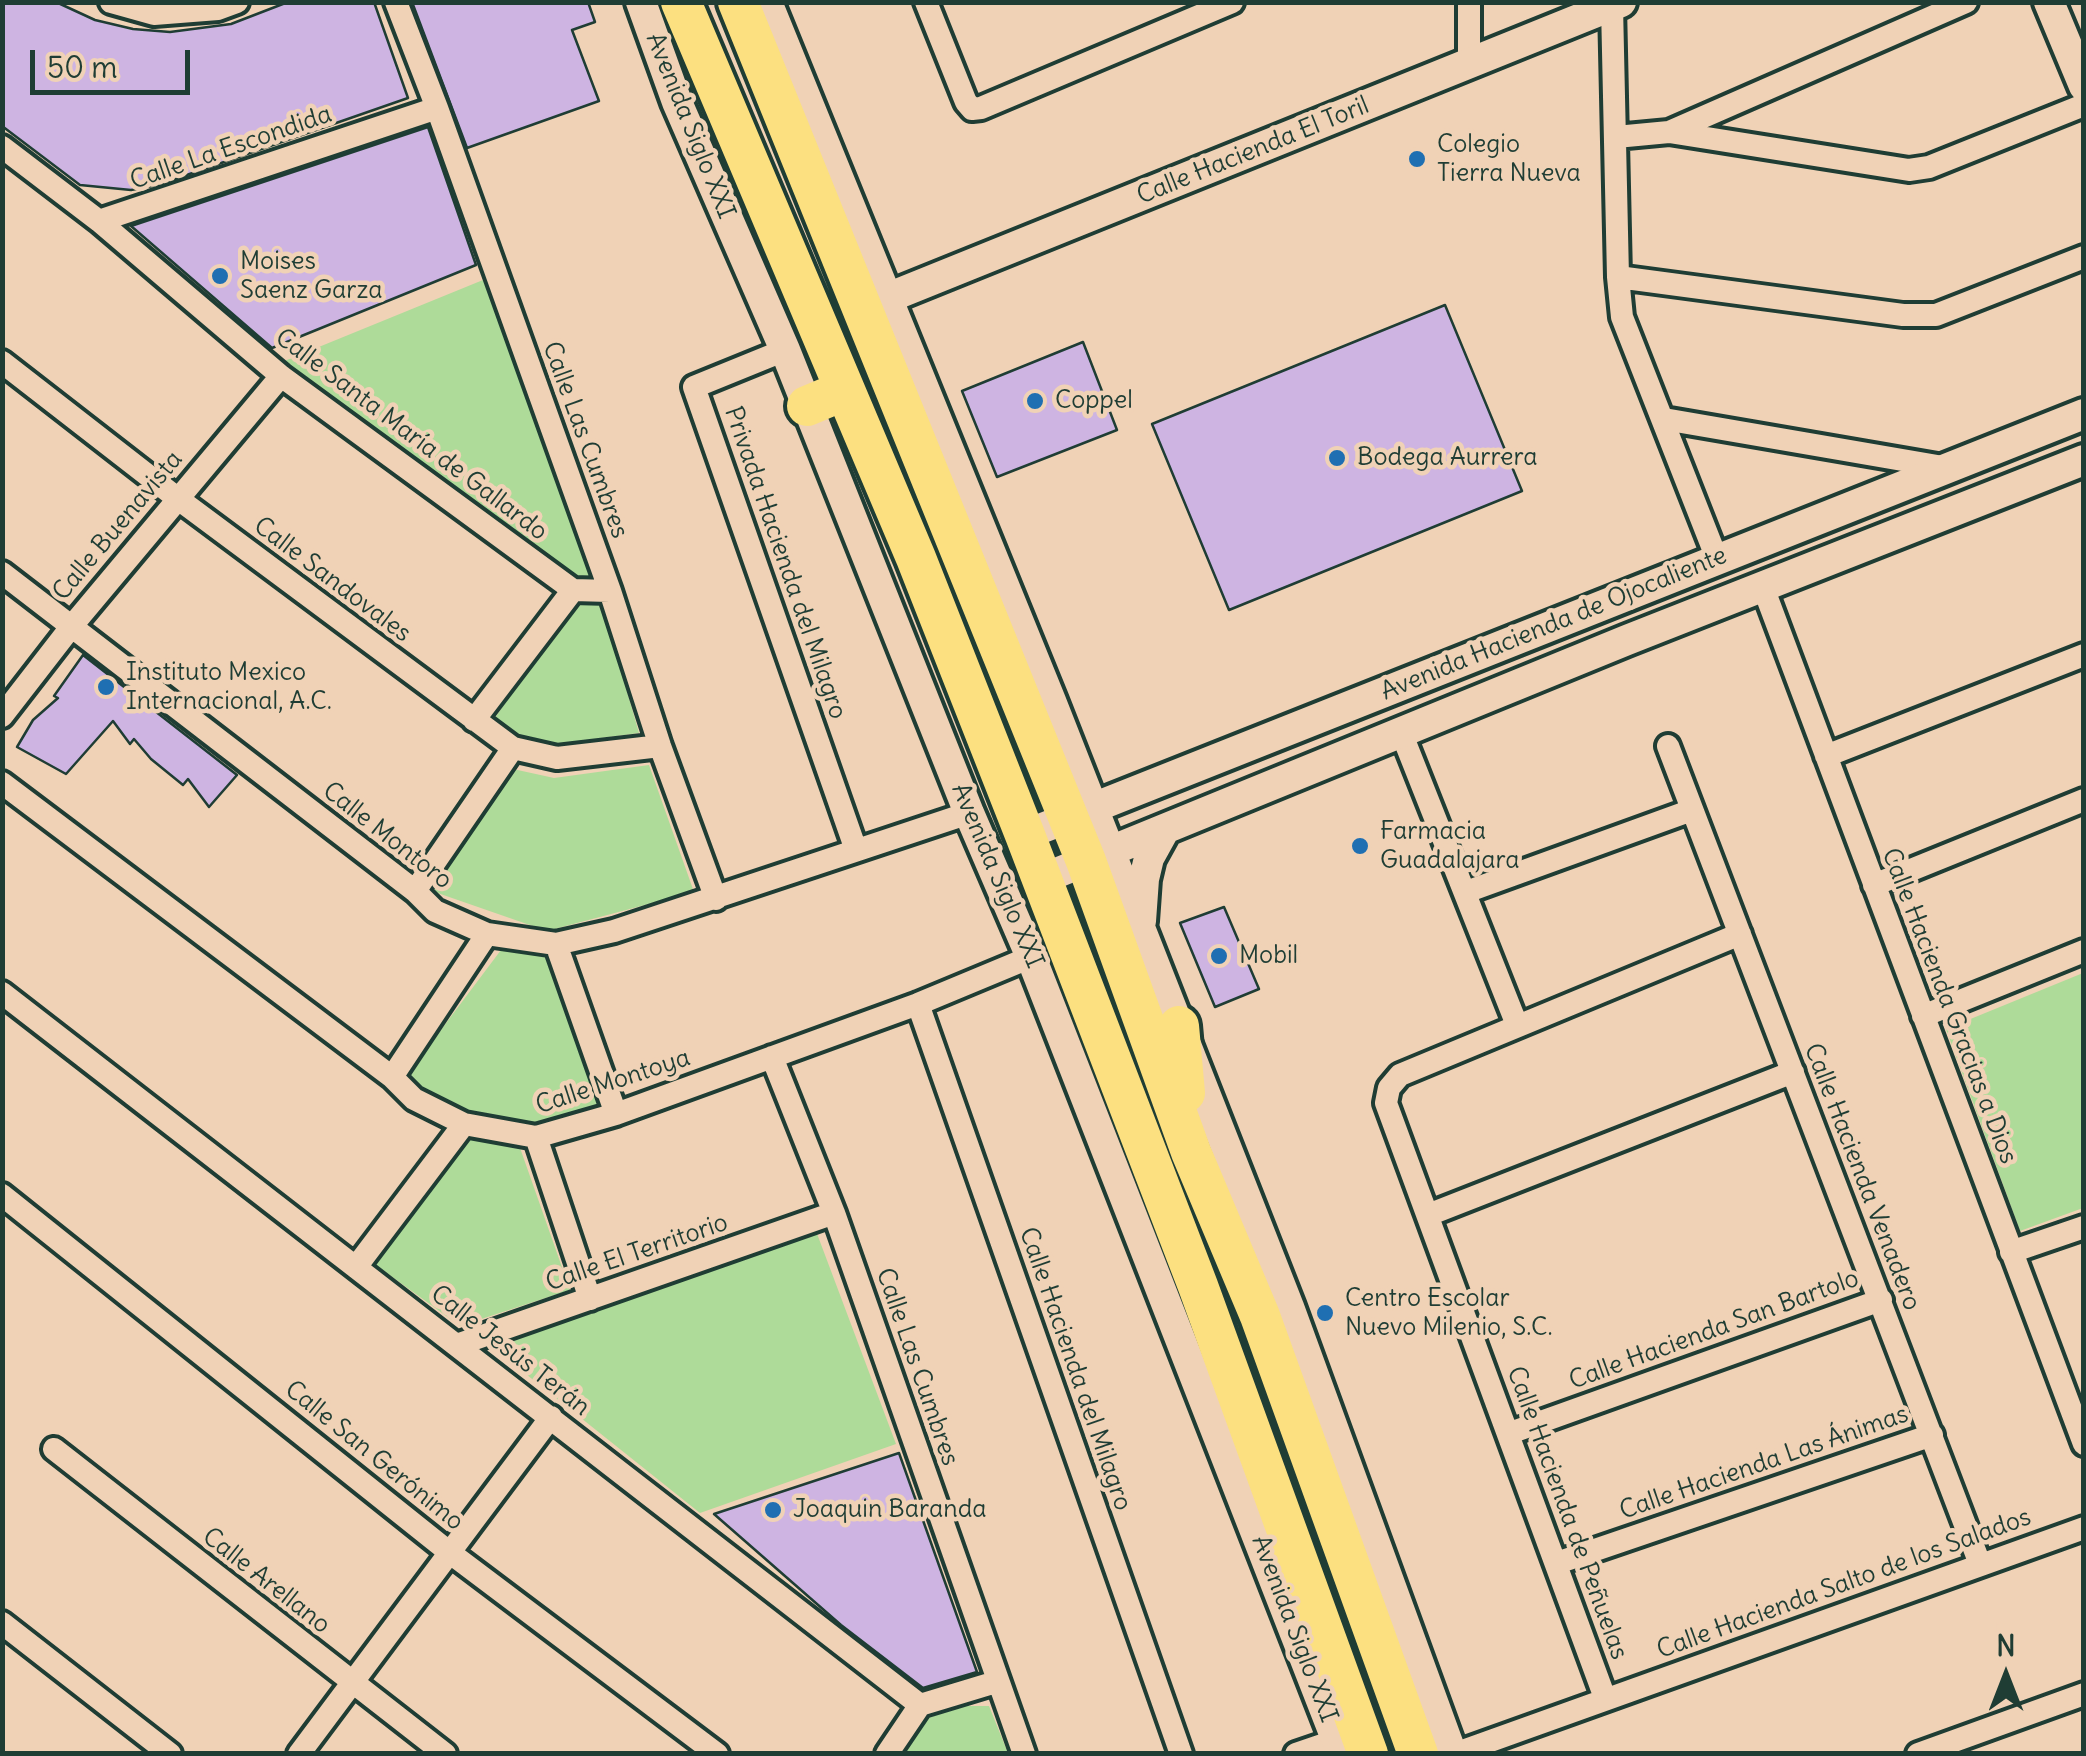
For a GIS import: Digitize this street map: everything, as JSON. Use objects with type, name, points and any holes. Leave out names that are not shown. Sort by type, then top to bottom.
[{"type":"highway","name":"Avenida Siglo XXI","points":[[682,2],[916,558],[1042,879],[1130,1165],[1198,1286],[1349,1749]]},
{"type":"highway","points":[[738,2],[1098,856],[1191,1152],[1275,1311],[1418,1754]]},
{"type":"highway","points":[[808,406],[845,390]]},
{"type":"highway","points":[[1179,1026],[1191,1152]]},
{"type":"street","points":[[111,2],[154,14],[218,10],[237,2]]},
{"type":"street","name":"Calle Las Cumbres","points":[[396,2],[610,591],[660,746],[716,898]]},
{"type":"street","name":"Avenida Siglo XXI","points":[[641,2],[677,102],[785,350],[970,813],[1031,957],[1130,1165]]},
{"type":"street","points":[[767,2],[1072,754],[1081,814]]},
{"type":"street","points":[[926,2],[972,109],[1232,2]]},
{"type":"street","points":[[1469,2],[1470,63]]},
{"type":"street","points":[[1668,132],[1966,2]]},
{"type":"street","points":[[2050,2],[2084,86]]},
{"type":"street","points":[[1616,4],[1618,277],[1622,317],[1717,560]]},
{"type":"street","name":"Calle Hacienda El Toril","points":[[885,298],[1616,4]]},
{"type":"street","points":[[1616,137],[1668,132],[1909,170],[1930,167],[2084,104]]},
{"type":"street","name":"Calle La Escondida","points":[[100,221],[437,108]]},
{"type":"street","name":"Calle Santa María de Gallardo","points":[[2,146],[100,221],[281,376],[573,590]]},
{"type":"street","points":[[1618,277],[1903,315],[1936,315],[2084,257]]},
{"type":"street","name":"Privada Hacienda del Milagro","points":[[785,350],[694,387],[856,850]]},
{"type":"street","name":"Calle Sandovales","points":[[2,362],[177,498],[514,748],[557,758],[660,746]]},
{"type":"street","name":"Calle Buenavista","points":[[2,716],[71,627],[281,376]]},
{"type":"street","name":"Avenida Hacienda de Ojocaliente","points":[[1025,835],[2084,414]]},
{"type":"street","points":[[1664,420],[1949,468]]},
{"type":"street","name":"Avenida Hacienda de Ojocaliente","points":[[1042,879],[2084,460]]},
{"type":"street","name":"Calle Montoro","points":[[2,573],[436,910],[487,934],[556,944],[614,932],[970,813]]},
{"type":"street","name":"Calle Hacienda Gracias a Dios","points":[[1763,588],[2012,1252],[2072,1381],[2084,1444]]},
{"type":"street","points":[[474,720],[573,590],[610,591]]},
{"type":"street","points":[[1826,756],[2084,655]]},
{"type":"street","points":[[1401,732],[1517,1025]]},
{"type":"street","name":"Calle Hacienda Venadero","points":[[1668,746],[1980,1564]]},
{"type":"street","points":[[414,891],[514,748]]},
{"type":"street","points":[[1072,754],[1112,781],[1163,782]]},
{"type":"street","name":"Calle Montoya","points":[[2,783],[392,1078],[414,1099],[464,1124],[536,1137],[616,1114],[918,1004],[1031,957]]},
{"type":"street","points":[[1874,885],[2084,800]]},
{"type":"street","points":[[1466,892],[1692,810]]},
{"type":"street","points":[[1141,929],[1144,879],[1149,858],[1164,829]]},
{"type":"street","points":[[1098,856],[1141,929],[1179,1026],[1275,1311],[1453,1754]]},
{"type":"street","points":[[392,1078],[487,934]]},
{"type":"street","name":"Calle Hacienda de Peñuelas","points":[[1605,1698],[1386,1103],[1390,1088],[1400,1075],[1740,934]]},
{"type":"street","points":[[556,944],[616,1114]]},
{"type":"street","points":[[1923,1016],[2084,951]]},
{"type":"street","name":"Calle Jesús Terán","points":[[2,993],[920,1704]]},
{"type":"street","name":"Calle Hacienda del Milagro","points":[[918,1004],[1181,1754]]},
{"type":"street","name":"Calle Las Cumbres","points":[[772,1057],[834,1213],[1024,1754]]},
{"type":"street","points":[[1428,1215],[1793,1072]]},
{"type":"street","points":[[356,1267],[464,1124]]},
{"type":"street","points":[[536,1137],[590,1299]]},
{"type":"street","name":"Calle San Gerónimo","points":[[2,1194],[448,1552],[717,1754]]},
{"type":"street","name":"Calle El Territorio","points":[[457,1345],[834,1213]]},
{"type":"street","points":[[2012,1252],[2084,1227]]},
{"type":"street","name":"Calle Hacienda San Bartolo","points":[[1510,1433],[1880,1300]]},
{"type":"street","points":[[299,1754],[551,1417]]},
{"type":"street","name":"Calle Hacienda Las Ánimas","points":[[1557,1562],[1932,1435]]},
{"type":"street","name":"Calle Arellano","points":[[54,1450],[445,1754]]},
{"type":"street","name":"Calle Hacienda Salto de los Salados","points":[[1453,1754],[2084,1528]]},
{"type":"street","points":[[2,1623],[170,1754]]},
{"type":"street","points":[[886,1754],[920,1704],[996,1682]]},
{"type":"street","points":[[1918,1754],[2084,1694]]},
{"type":"street","points":[[1296,1754],[1349,1749]]},
{"type":"green space","points":[[483,280],[599,579],[576,578],[282,362]]},
{"type":"green space","points":[[578,599],[602,604],[639,733],[558,744],[519,736],[494,719]]},
{"type":"green space","points":[[649,765],[694,892],[547,931],[429,890],[513,769],[554,778]]},
{"type":"green space","points":[[504,946],[545,956],[607,1110],[543,1126],[475,1115],[423,1092],[407,1075]]},
{"type":"green space","points":[[2083,973],[2083,1208],[2020,1231],[1946,1029]]},
{"type":"green space","points":[[469,1136],[519,1145],[570,1290],[460,1326],[373,1263]]},
{"type":"green space","points":[[816,1231],[896,1444],[700,1513],[492,1347]]},
{"type":"green space","points":[[925,1706],[989,1706],[1008,1753],[896,1754]]},
{"type":"building","points":[[2,2],[56,2],[95,20],[170,32],[231,24],[288,2],[374,2],[408,98],[158,185],[131,190],[80,185],[2,126]]},
{"type":"building","points":[[412,2],[588,2],[595,22],[572,30],[599,101],[467,148]]},
{"type":"building","points":[[428,127],[476,265],[272,348],[131,226]]},
{"type":"building","name":"Bodega Aurrera","points":[[1445,305],[1522,491],[1229,610],[1152,424]]},
{"type":"building","name":"Coppel","points":[[1083,342],[1117,430],[997,477],[962,391]]},
{"type":"building","points":[[83,655],[237,775],[209,807],[188,779],[183,785],[134,739],[130,744],[113,721],[66,774],[17,747],[33,720],[58,698],[54,696]]},
{"type":"building","name":"Mobil","points":[[1224,907],[1259,989],[1215,1007],[1180,923]]},
{"type":"building","points":[[899,1453],[977,1672],[923,1688],[841,1625],[714,1514]]},
{"type":"place","name":"Colegio Tierra Nueva","points":[[1417,159]]},
{"type":"place","name":"Moises Saenz Garza","points":[[220,276]]},
{"type":"place","name":"Coppel","points":[[1035,401]]},
{"type":"place","name":"Bodega Aurrera","points":[[1337,458]]},
{"type":"place","name":"Instituto Mexico Internacional, A.C.","points":[[106,687]]},
{"type":"place","name":"Farmacia Guadalajara","points":[[1360,846]]},
{"type":"place","name":"Mobil","points":[[1219,956]]},
{"type":"place","name":"Centro Escolar Nuevo Milenio, S.C.","points":[[1325,1313]]},
{"type":"place","name":"Joaquin Baranda","points":[[773,1510]]}]
